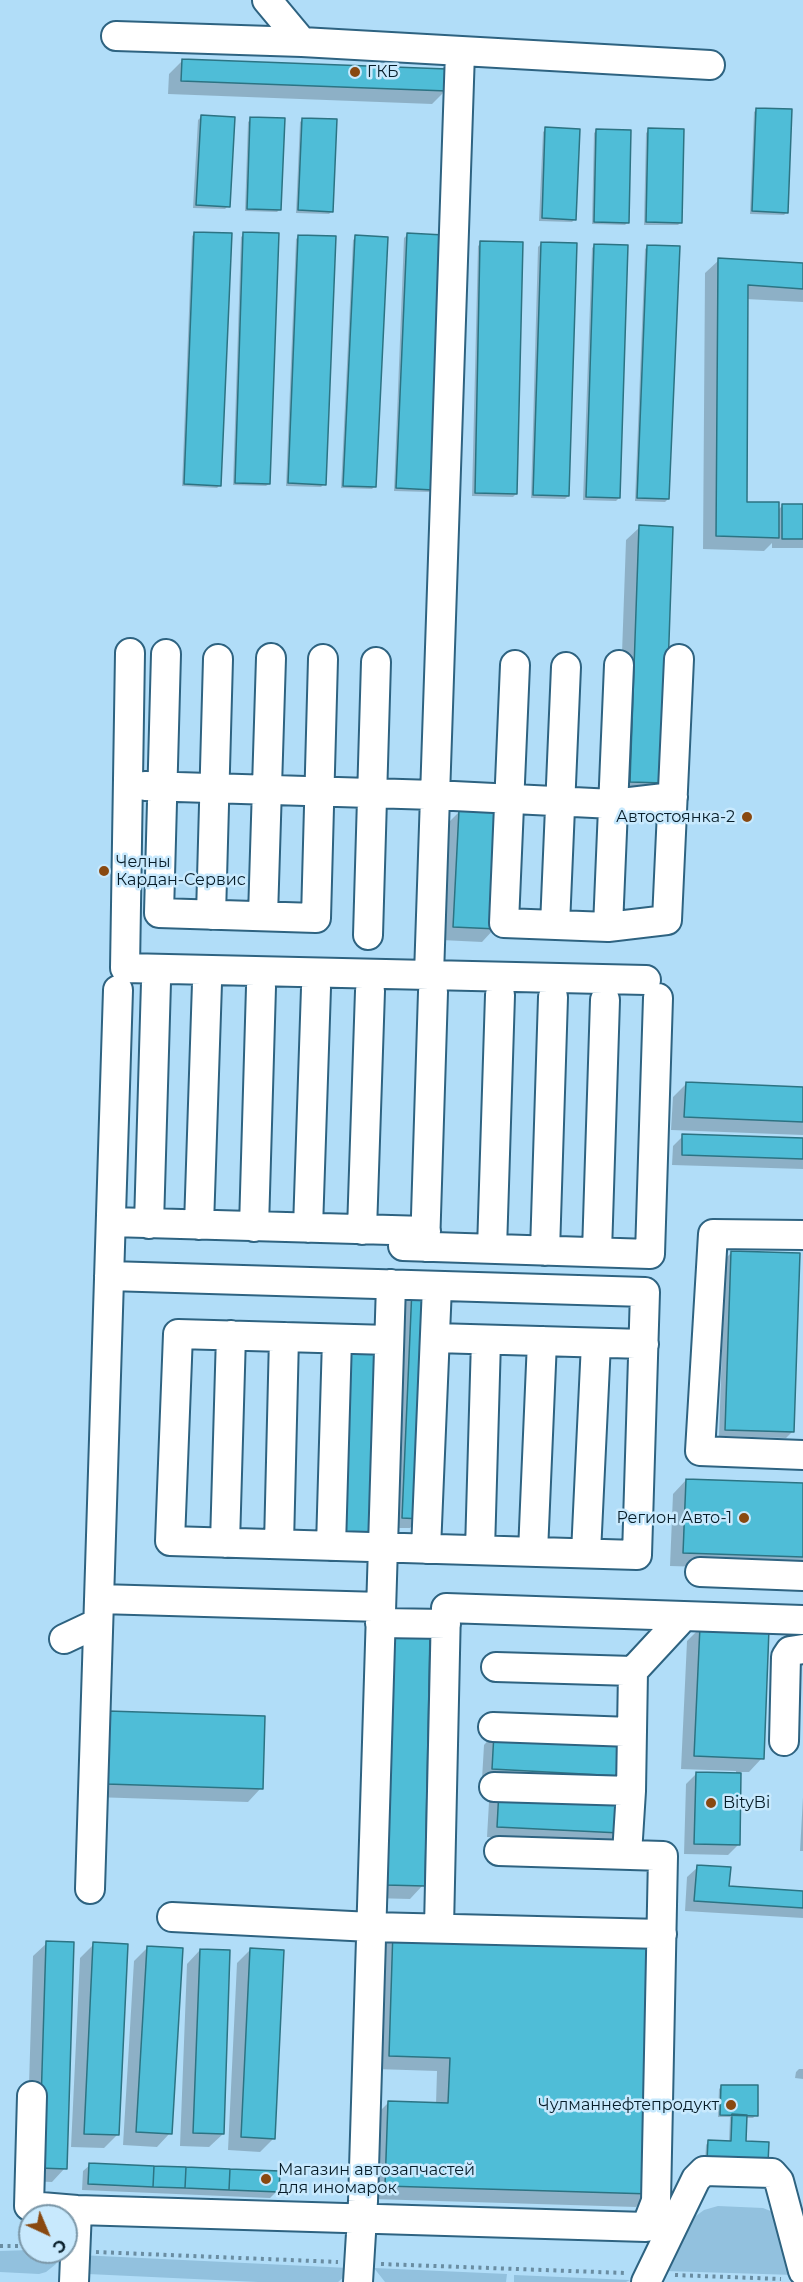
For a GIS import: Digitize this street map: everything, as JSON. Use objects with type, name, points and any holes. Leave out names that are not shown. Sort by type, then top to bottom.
[{"type":"street","points":[[267,0],[302,42]]},
{"type":"street","points":[[116,36],[302,42],[711,65]]},
{"type":"street","points":[[358,2272],[362,2218],[389,1340],[396,1284],[414,1239],[431,983],[434,795],[460,52]]},
{"type":"street","points":[[111,1222],[362,1230],[492,1250],[650,1254],[652,989],[431,983],[125,968],[130,653]]},
{"type":"street","points":[[166,654],[159,913],[211,915],[316,918],[323,659]]},
{"type":"street","points":[[263,916],[271,658]]},
{"type":"street","points":[[211,915],[218,659]]},
{"type":"street","points":[[515,665],[504,923],[608,927],[667,920],[679,659]]},
{"type":"street","points":[[368,935],[376,662]]},
{"type":"street","points":[[608,927],[619,665]]},
{"type":"street","points":[[555,925],[566,667]]},
{"type":"street","points":[[128,785],[434,795],[613,804],[673,797]]},
{"type":"street","points":[[149,1224],[156,982]]},
{"type":"street","points":[[199,1225],[207,983]]},
{"type":"street","points":[[254,1227],[261,987]]},
{"type":"street","points":[[308,1228],[316,988]]},
{"type":"street","points":[[90,1889],[118,990]]},
{"type":"street","points":[[362,1230],[370,991]]},
{"type":"street","points":[[492,1250],[500,995]]},
{"type":"street","points":[[545,1251],[553,997]]},
{"type":"street","points":[[597,1252],[605,1000]]},
{"type":"street","points":[[803,1235],[713,1234],[700,1451],[803,1455]]},
{"type":"street","points":[[109,1276],[645,1292],[637,1555],[170,1541],[178,1334],[389,1340]]},
{"type":"street","points":[[426,1549],[437,1286]]},
{"type":"street","points":[[225,1543],[231,1335]]},
{"type":"street","points":[[279,1544],[284,1337]]},
{"type":"street","points":[[435,1338],[644,1344]]},
{"type":"street","points":[[331,1546],[338,1339]]},
{"type":"street","points":[[480,1550],[486,1340]]},
{"type":"street","points":[[533,1552],[542,1341]]},
{"type":"street","points":[[586,1553],[596,1343]]},
{"type":"street","points":[[700,1572],[803,1576]]},
{"type":"street","points":[[439,1928],[446,1608],[803,1620]]},
{"type":"street","points":[[64,1639],[99,1611],[381,1615],[446,1624]]},
{"type":"street","points":[[627,1854],[631,1791],[633,1671],[684,1616]]},
{"type":"street","points":[[784,1741],[786,1657],[790,1651],[803,1649]]},
{"type":"street","points":[[496,1667],[633,1671]]},
{"type":"street","points":[[493,1727],[631,1732]]},
{"type":"street","points":[[494,1787],[631,1791]]},
{"type":"street","points":[[78,2210],[646,2227],[656,2201],[663,1856],[499,1851]]},
{"type":"street","points":[[172,1917],[371,1927],[662,1934]]},
{"type":"street","points":[[29,2204],[32,2096]]},
{"type":"street","points":[[648,2278],[696,2179],[704,2171],[772,2173],[779,2181],[797,2275]]},
{"type":"street","points":[[74,2282],[75,2264]]},
{"type":"path","points":[[0,2246],[18,2246]]},
{"type":"path","points":[[78,2251],[358,2272],[648,2278],[797,2275]]},
{"type":"shaded area","points":[[718,2206],[763,2208],[773,2212],[795,2275],[665,2271],[693,2218],[704,2210]]},
{"type":"shaded area","points":[[18,2250],[18,2264],[56,2264],[46,2272],[39,2274],[0,2272],[0,2251]]},
{"type":"shaded area","points":[[79,2255],[349,2268],[338,2282],[258,2282],[88,2274]]},
{"type":"shaded area","points":[[374,2268],[507,2274],[506,2282],[385,2282]]},
{"type":"shaded area","points":[[514,2275],[630,2280],[626,2282],[514,2282]]},
{"type":"building","points":[[182,59],[447,69],[447,91],[181,81]]},
{"type":"building","points":[[756,108],[792,109],[788,213],[752,211]]},
{"type":"building","points":[[201,115],[235,117],[230,207],[196,205]]},
{"type":"building","points":[[250,117],[285,118],[281,210],[247,209]]},
{"type":"building","points":[[302,118],[337,119],[333,212],[298,210]]},
{"type":"building","points":[[545,127],[580,129],[576,220],[542,218]]},
{"type":"building","points":[[648,128],[684,129],[682,223],[646,222]]},
{"type":"building","points":[[596,129],[631,130],[629,223],[594,222]]},
{"type":"building","points":[[194,232],[232,233],[221,486],[184,484]]},
{"type":"building","points":[[243,232],[279,233],[270,484],[235,483]]},
{"type":"building","points":[[407,233],[444,235],[433,490],[396,488]]},
{"type":"building","points":[[298,235],[336,236],[326,485],[288,483]]},
{"type":"building","points":[[355,235],[388,237],[376,487],[343,486]]},
{"type":"building","points":[[480,241],[523,242],[517,494],[475,493]]},
{"type":"building","points":[[541,242],[577,243],[569,496],[533,495]]},
{"type":"building","points":[[594,244],[628,245],[620,498],[586,497]]},
{"type":"building","points":[[647,245],[680,246],[669,499],[637,498]]},
{"type":"building","points":[[718,258],[803,263],[803,289],[748,285],[747,502],[779,502],[779,538],[716,536]]},
{"type":"building","points":[[782,504],[803,504],[803,539],[782,539]]},
{"type":"building","points":[[639,525],[673,527],[664,783],[630,782]]},
{"type":"building","points":[[503,806],[497,929],[453,927],[459,810]]},
{"type":"building","points":[[686,1082],[803,1087],[803,1122],[684,1117]]},
{"type":"building","points":[[682,1134],[803,1138],[803,1159],[682,1155]]},
{"type":"building","points":[[731,1251],[800,1253],[794,1432],[725,1430]]},
{"type":"building","points":[[412,1288],[431,1289],[421,1519],[402,1518]]},
{"type":"building","points":[[348,1345],[384,1346],[379,1535],[343,1534]]},
{"type":"building","name":"Регион Авто-1","points":[[686,1479],[803,1483],[803,1557],[683,1553]]},
{"type":"building","points":[[700,1626],[769,1629],[764,1759],[694,1756]]},
{"type":"building","points":[[390,1633],[430,1633],[425,1886],[385,1885]]},
{"type":"building","points":[[108,1711],[265,1716],[263,1789],[106,1784]]},
{"type":"building","points":[[494,1733],[622,1740],[620,1776],[492,1769]]},
{"type":"building","points":[[696,1772],[741,1773],[740,1845],[694,1844]]},
{"type":"building","points":[[499,1790],[622,1795],[620,1833],[497,1827]]},
{"type":"building","points":[[697,1865],[731,1867],[729,1886],[803,1891],[803,1908],[694,1901]]},
{"type":"building","points":[[393,1929],[659,1937],[651,2194],[385,2186],[388,2101],[448,2103],[450,2058],[389,2056]]},
{"type":"building","points":[[46,1941],[74,1942],[67,2169],[39,2168]]},
{"type":"building","points":[[93,1942],[128,1944],[119,2135],[84,2134]]},
{"type":"building","points":[[147,1946],[183,1948],[172,2134],[136,2132]]},
{"type":"building","points":[[250,1948],[284,1950],[275,2139],[241,2137]]},
{"type":"building","points":[[200,1949],[230,1950],[224,2134],[193,2133]]},
{"type":"building","points":[[721,2085],[758,2085],[758,2116],[720,2115]]},
{"type":"building","points":[[732,2114],[747,2115],[746,2141],[769,2142],[768,2163],[707,2161],[708,2140],[731,2141]]},
{"type":"building","points":[[89,2163],[154,2166],[153,2187],[88,2184]]},
{"type":"building","points":[[154,2166],[186,2167],[185,2188],[153,2187]]},
{"type":"building","points":[[186,2167],[230,2169],[229,2190],[185,2188]]},
{"type":"building","points":[[230,2169],[280,2171],[279,2192],[229,2190]]},
{"type":"place","name":"ГКБ","points":[[355,72]]},
{"type":"place","name":"Автостоянка-2","points":[[747,817]]},
{"type":"place","name":"Челны Кардан-Сервис","points":[[104,871]]},
{"type":"place","name":"Регион Авто-1","points":[[744,1518]]},
{"type":"place","name":"BityBi","points":[[711,1803]]},
{"type":"place","name":"Чулманнефтепродукт","points":[[731,2105]]},
{"type":"place","name":"Магазин автозапчастей для иномарок","points":[[266,2179]]}]
